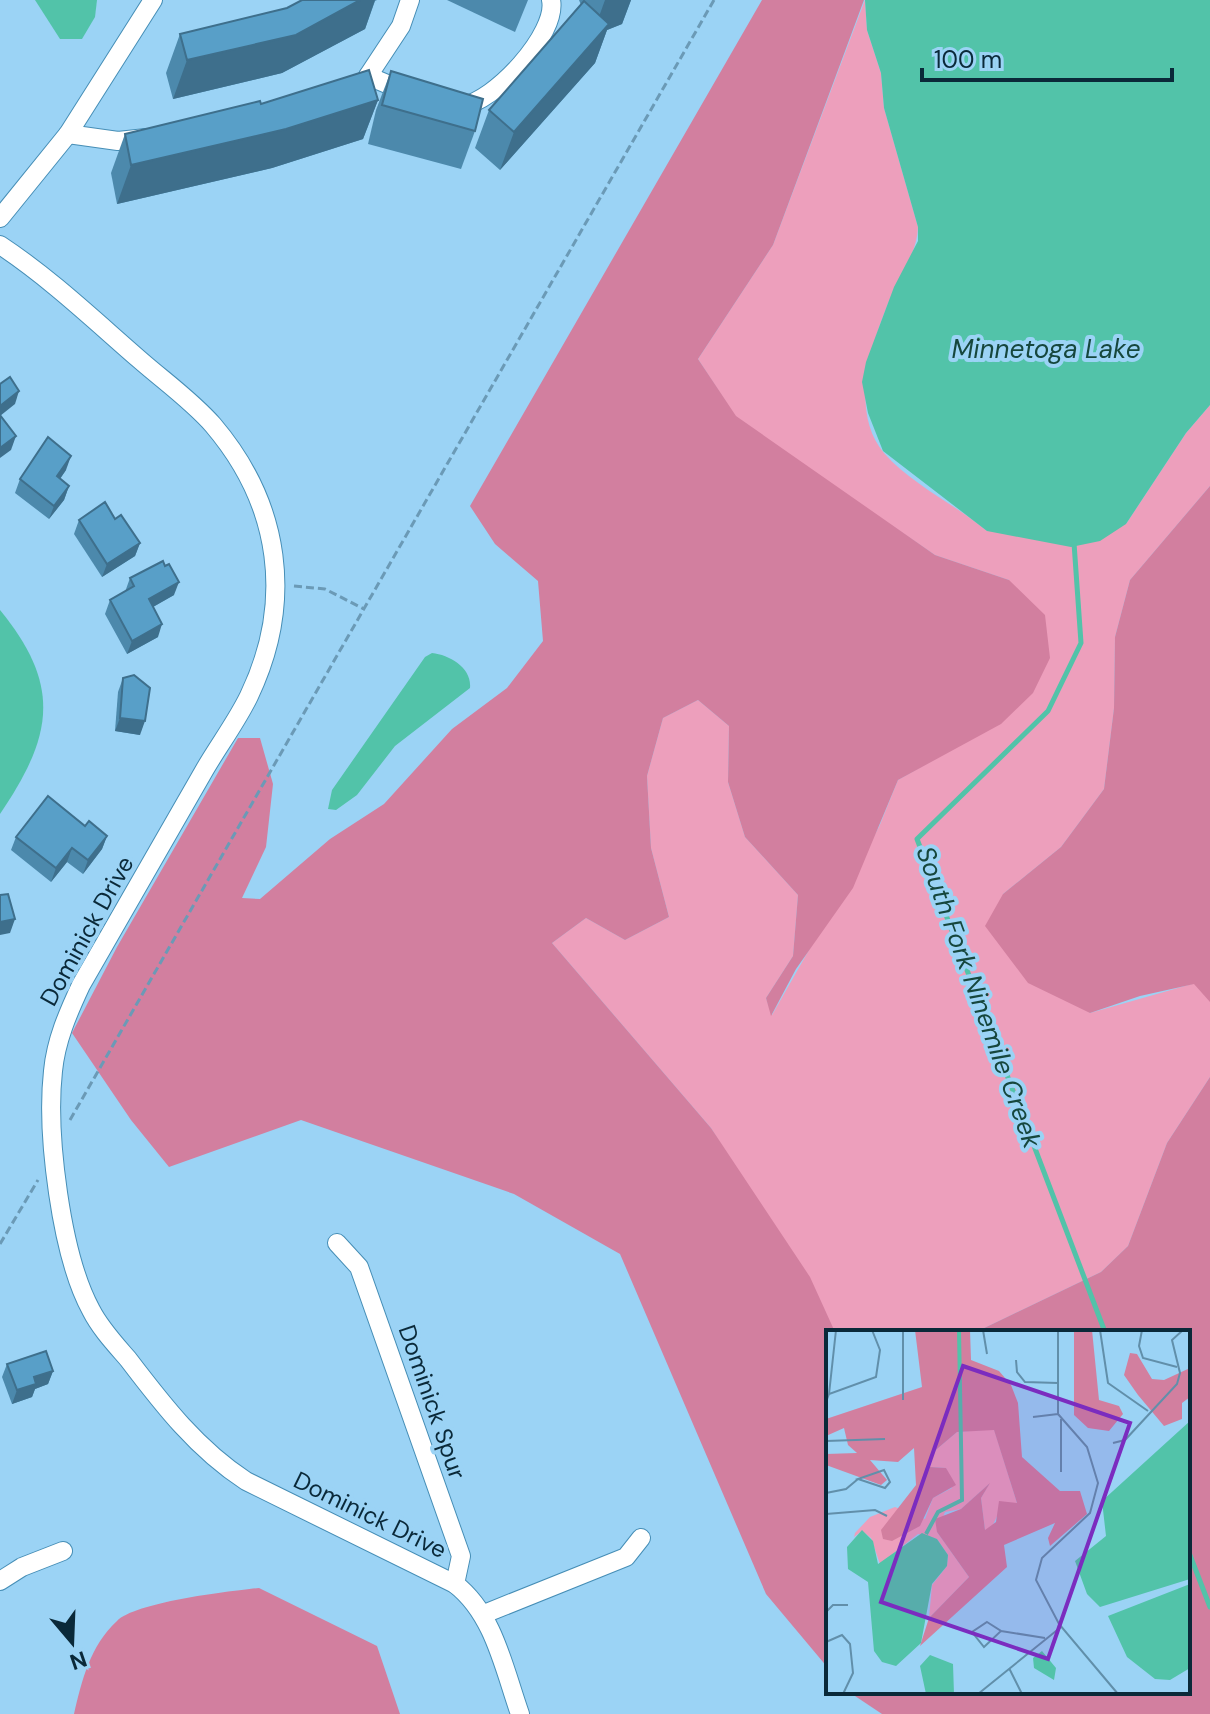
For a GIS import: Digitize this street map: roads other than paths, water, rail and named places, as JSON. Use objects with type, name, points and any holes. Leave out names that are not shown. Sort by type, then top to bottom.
[{"type":"street","points":[[0,218],[68,134],[153,0]]},
{"type":"street","points":[[410,0],[393,39],[362,78],[466,106],[495,91],[548,30],[551,0]]},
{"type":"street","points":[[68,134],[118,141],[161,135]]},
{"type":"street","name":"Dominick Drive","points":[[0,245],[97,322],[210,422],[227,443],[255,488],[268,526],[276,587],[277,606],[269,645],[248,697],[81,985],[62,1025],[52,1090],[55,1152],[70,1256],[91,1312],[193,1440],[246,1481],[455,1584],[472,1597],[484,1614],[520,1714]]},
{"type":"street","name":"Dominick Spur","points":[[337,1243],[359,1267],[461,1556],[455,1584]]},
{"type":"street","points":[[484,1614],[626,1557],[641,1538]]},
{"type":"street","points":[[0,1581],[22,1567],[63,1551]]},
{"type":"water","points":[[35,0],[97,0],[95,17],[82,39],[60,39]]},
{"type":"water","name":"Minnetoga Lake","points":[[865,0],[1210,0],[1210,405],[1186,433],[1126,524],[1100,541],[1071,547],[987,531],[883,451],[868,413],[862,382],[866,362],[894,287],[918,241],[918,227],[884,108],[881,73],[867,30]]},
{"type":"water","points":[[0,610],[34,664],[41,688],[43,712],[31,760],[0,814]]},
{"type":"water","points":[[432,653],[446,656],[464,669],[470,688],[395,746],[357,795],[336,810],[328,809],[332,790],[425,657]]},
{"type":"waterway","name":"South Fork Ninemile Creek","points":[[1074,543],[1081,643],[1048,711],[917,839],[1104,1330]]},
{"type":"waterway","name":"South Fork Ninemile Creek","points":[[1190,1555],[1210,1607]]}]
